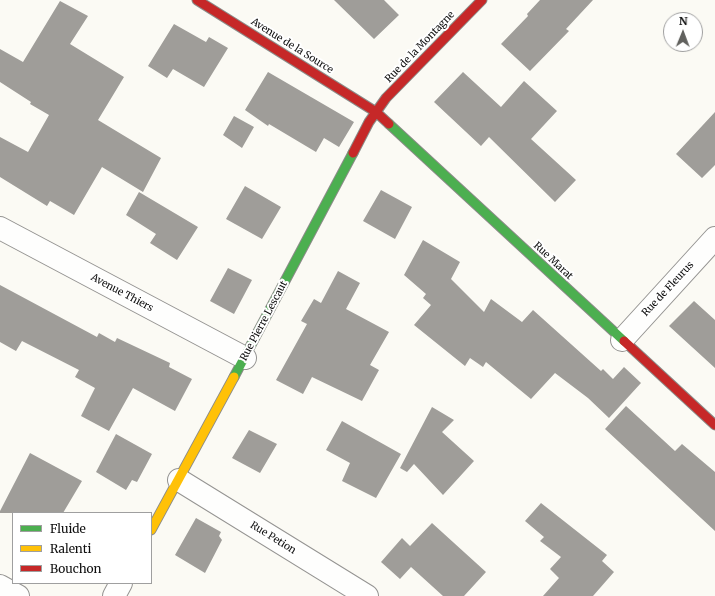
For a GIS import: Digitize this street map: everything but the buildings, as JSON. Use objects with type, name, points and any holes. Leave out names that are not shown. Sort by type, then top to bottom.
[{"type":"street","name":"Avenue de la Source","points":[[197,0],[376,112]]},
{"type":"street","name":"Rue de la Montagne","points":[[376,112],[386,98],[482,0]]},
{"type":"street","name":"Rue Marat","points":[[376,112],[715,425]]},
{"type":"street","name":"Rue Pierre Lescaut","points":[[152,528],[245,358],[364,130],[376,112]]},
{"type":"street","name":"Avenue Thiers","points":[[0,228],[245,358]]},
{"type":"street","name":"Rue de Fleurus","points":[[622,340],[715,238]]},
{"type":"street","name":"Rue Petion","points":[[179,480],[367,596]]},
{"type":"street","points":[[114,596],[121,584]]},
{"type":"street","points":[[0,586],[18,596]]},
{"type":"traffic: fast","points":[[389,124],[624,341]]},
{"type":"traffic: fast","points":[[234,377],[353,153]]},
{"type":"traffic: slow","points":[[152,528],[234,377]]},
{"type":"traffic: jam","points":[[197,0],[376,112],[389,124]]},
{"type":"traffic: jam","points":[[353,153],[369,122],[386,98],[482,0]]},
{"type":"traffic: jam","points":[[624,341],[715,425]]}]
